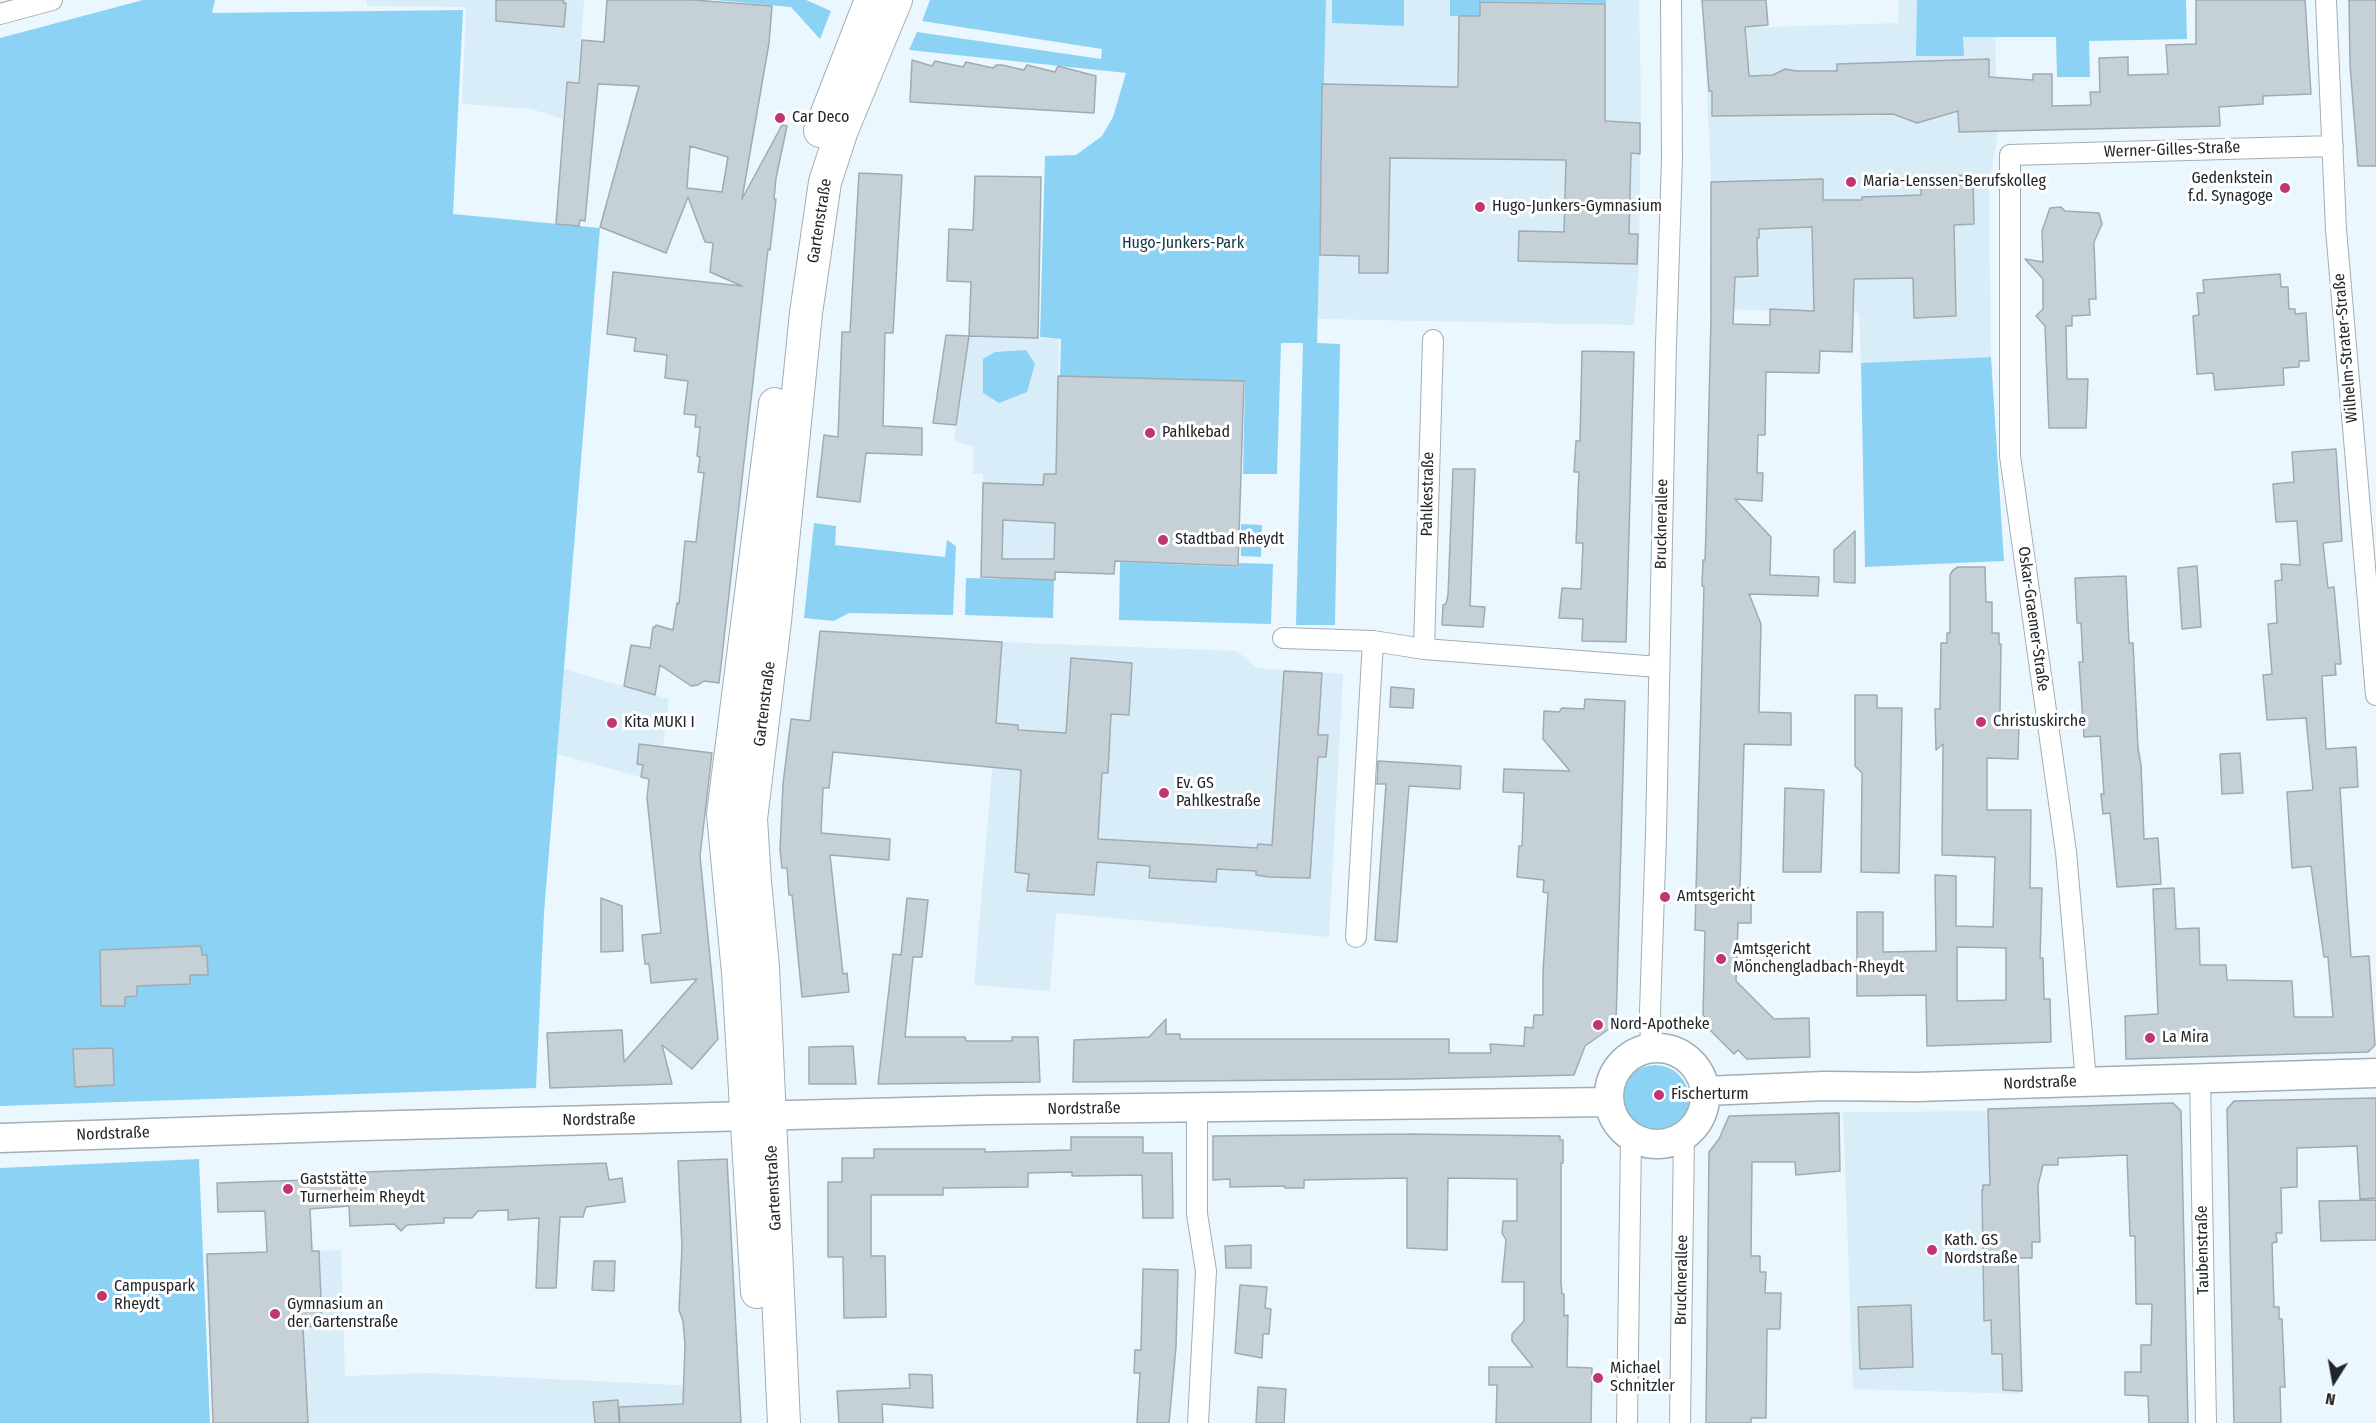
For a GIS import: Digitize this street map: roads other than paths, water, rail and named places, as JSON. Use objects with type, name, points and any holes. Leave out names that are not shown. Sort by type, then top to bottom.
[{"type":"main road","name":"Gartenstraße","points":[[784,1423],[759,1115],[738,973],[723,814],[804,187],[825,116],[871,0]]},
{"type":"main road","name":"Gartenstraße","points":[[764,1423],[759,1115],[763,967],[752,819],[775,621],[806,313],[825,182],[842,129],[896,0]]},
{"type":"street","points":[[0,14],[52,0]]},
{"type":"street","name":"Brucknerallee","points":[[1651,1048],[1666,344],[1673,147],[1671,0]]},
{"type":"street","name":"Wilhelm-Strater-Straße","points":[[2326,0],[2336,229],[2376,695]]},
{"type":"street","name":"Werner-Gilles-Straße","points":[[2010,155],[2333,146]]},
{"type":"street","name":"Oskar-Graemer-Straße","points":[[2010,155],[2010,456],[2066,852],[2086,1081]]},
{"type":"street","name":"Pahlkestraße","points":[[1424,649],[1433,340]]},
{"type":"street","points":[[1283,638],[1373,641],[1424,649],[1659,667]]},
{"type":"street","points":[[1356,937],[1373,641]]},
{"type":"street","points":[[1651,1048],[1667,1049],[1681,1055],[1693,1065],[1701,1078],[1704,1091],[1704,1106],[1700,1118],[1684,1136],[1672,1142],[1660,1144],[1645,1143],[1631,1137],[1616,1122],[1609,1102],[1610,1087],[1620,1067],[1637,1053],[1651,1048]]},
{"type":"street","name":"Nordstraße","points":[[1704,1091],[2376,1073]]},
{"type":"street","name":"Taubenstraße","points":[[2200,1077],[2206,1423]]},
{"type":"street","name":"Nordstraße","points":[[0,1138],[759,1115],[1609,1102]]},
{"type":"street","points":[[1197,1107],[1197,1214],[1206,1271],[1198,1423]]},
{"type":"street","name":"Brucknerallee","points":[[1680,1423],[1684,1136]]},
{"type":"street","points":[[1627,1423],[1631,1137]]},
{"type":"place","name":"Car Deco","points":[[780,118]]},
{"type":"place","name":"Maria-Lenssen-Berufskolleg","points":[[1851,182]]},
{"type":"place","name":"Gedenkstein f.d. Synagoge","points":[[2285,188]]},
{"type":"place","name":"Hugo-Junkers-Gymnasium","points":[[1480,207]]},
{"type":"place","name":"Pahlkebad","points":[[1150,433]]},
{"type":"place","name":"Stadtbad Rheydt","points":[[1163,540]]},
{"type":"place","name":"Christuskirche","points":[[1981,722]]},
{"type":"place","name":"Kita MUKI I","points":[[612,723]]},
{"type":"place","name":"Ev. GS Pahlkestraße","points":[[1164,793]]},
{"type":"place","name":"Amtsgericht","points":[[1665,897]]},
{"type":"place","name":"Amtsgericht Mönchengladbach-Rheydt","points":[[1721,959]]},
{"type":"place","name":"Nord-Apotheke","points":[[1598,1025]]},
{"type":"place","name":"La Mira","points":[[2150,1038]]},
{"type":"place","name":"Fischerturm","points":[[1659,1095]]},
{"type":"place","name":"Gaststätte Turnerheim Rheydt","points":[[288,1189]]},
{"type":"place","name":"Kath. GS Nordstraße","points":[[1932,1250]]},
{"type":"place","name":"Campuspark Rheydt","points":[[102,1296]]},
{"type":"place","name":"Gymnasium an der Gartenstraße","points":[[275,1314]]},
{"type":"place","name":"Michael Schnitzler","points":[[1598,1378]]},
{"type":"park label","name":"Hugo-Junkers-Park","points":[[1183,244]]}]
